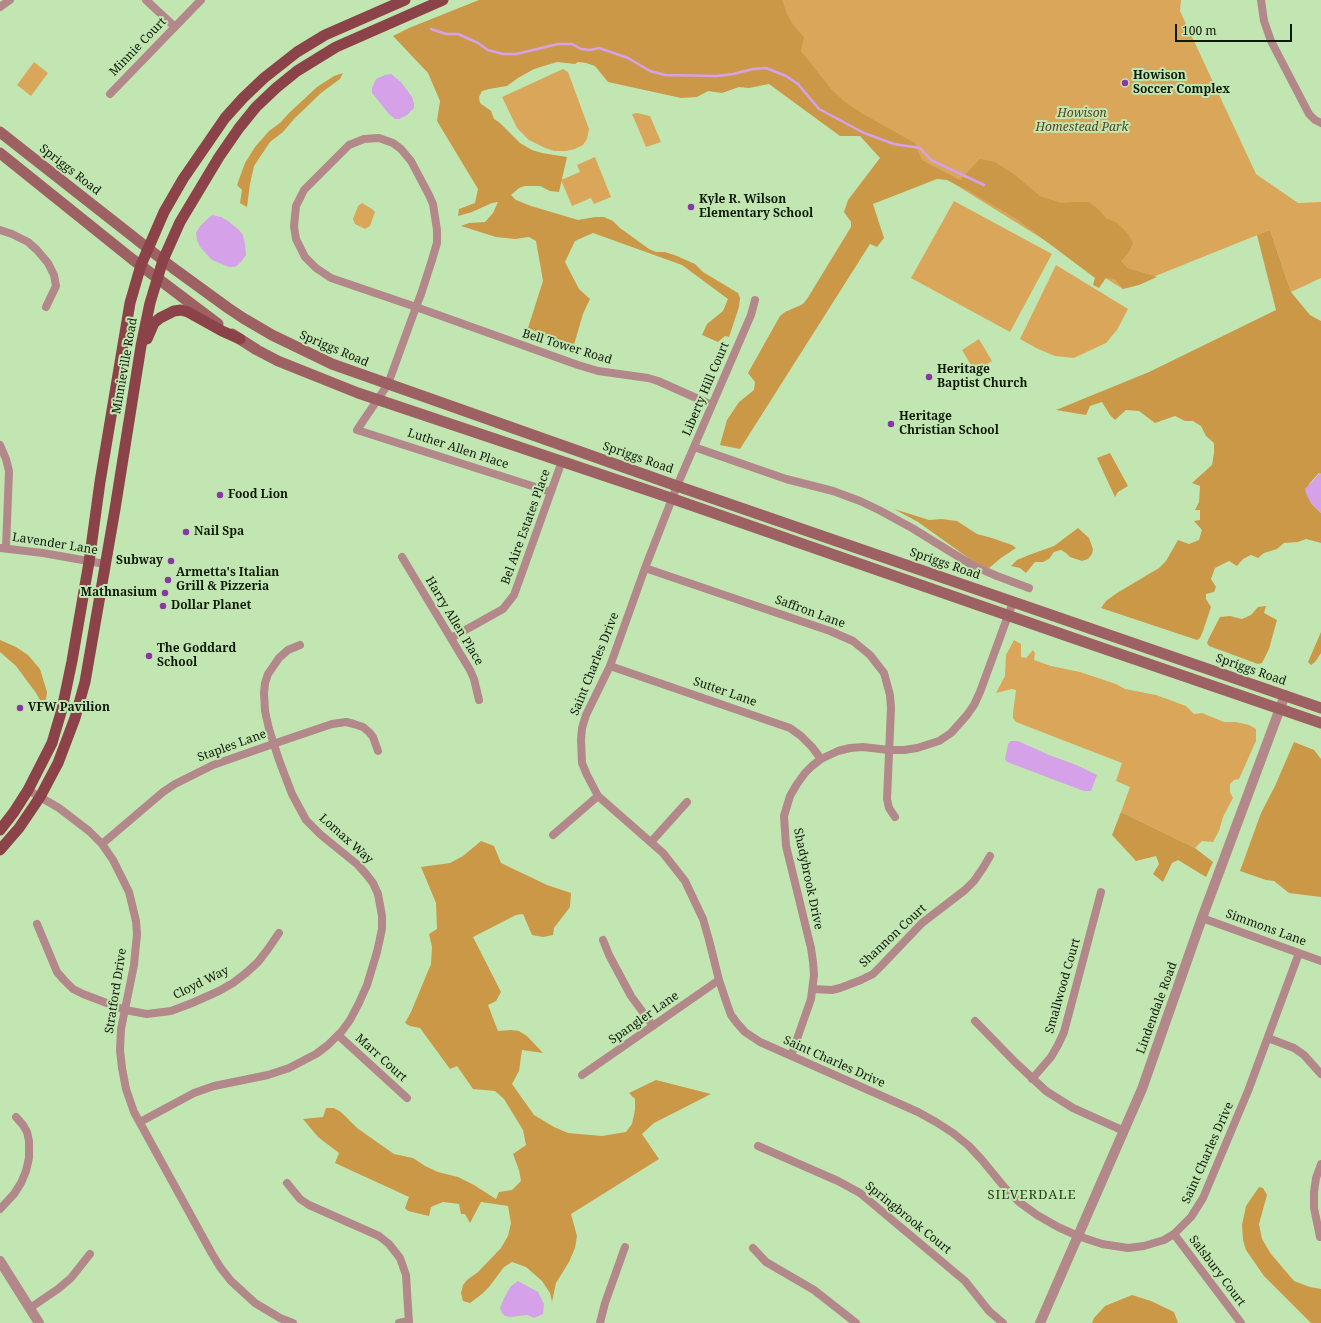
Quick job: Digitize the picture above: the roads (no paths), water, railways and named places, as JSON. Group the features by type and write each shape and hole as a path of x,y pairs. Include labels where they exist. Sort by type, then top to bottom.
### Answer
{"main road":[{"name":"Minnieville Road","path":"0,830 28,790 52,743 62,709 89,562 100,482 130,303 141,265 164,212 183,179 225,118 253,87 279,65 312,43 338,29 405,0"},
{"name":"Minnieville Road","path":"0,850 19,828 40,796 58,763 75,718 85,682 141,346 150,303 163,260 180,222 223,150 248,117 276,88 297,71 336,47 443,0"},
{"name":"Spriggs Road","path":"0,132 163,260 243,318 272,335 332,364 677,486 1321,708"},
{"path":"0,153 208,317 257,350 295,369 377,400 562,461 1321,723"},
{"path":"136,376 148,334 154,323 174,310 188,312 240,339"}],"street":[{"path":"0,7 10,0"},
{"path":"146,0 175,27"},
{"name":"Minnie Court","path":"110,94 201,0"},
{"path":"1261,0 1264,21 1271,41 1309,114 1321,123"},
{"name":"Bell Tower Road","path":"416,307 437,243 437,230 433,204 411,161 401,149 393,143 379,138 368,138 356,141 344,149 304,190 299,198 294,215 294,226 296,239 309,263 327,276 591,370 648,378 712,405"},
{"path":"0,230 28,242 48,263 54,275 56,286 46,307"},
{"name":"Liberty Hill Court","path":"677,486 750,315 754,300"},
{"path":"377,400 388,384 416,307"},
{"name":"Luther Allen Place","path":"377,400 357,430 551,492"},
{"path":"0,445 9,471 3,548"},
{"name":"Spriggs Road","path":"694,447 786,479 833,491 860,501 912,528 972,565 1029,588"},
{"name":"Bel Aire Estates Place","path":"451,638 503,609 514,595 562,461"},
{"name":"Saint Charles Drive","path":"677,486 645,568 610,666 586,715 582,728 582,763 598,796 652,842 675,866 685,881 703,919 719,980 731,1015 745,1032 760,1042 918,1112 936,1122 969,1146 1005,1188 1019,1202 1037,1215 1078,1236 1102,1244 1128,1248 1144,1246 1157,1243 1174,1234 1191,1217 1203,1198 1246,1097 1299,953"},
{"name":"Lavender Lane","path":"3,548 105,564"},
{"name":"Harry Allen Place","path":"402,557 474,679 479,700"},
{"name":"Saffron Lane","path":"645,568 830,631 853,641 862,647 878,664 888,683 891,708 887,799 889,808 895,817"},
{"name":"Shadybrook Drive","path":"791,1056 813,989 813,962 811,948 786,846 784,816 790,796 805,773 820,759 838,751 863,747 889,750 910,749 930,745 951,733 968,716 980,692 1013,602"},
{"name":"Lomax Way","path":"140,1122 194,1093 214,1086 268,1075 295,1065 316,1054 338,1035 350,1020 367,985 375,963 382,929 381,903 378,894 366,874 358,865 321,835 306,820 292,794 268,730 265,711 265,683 273,665 279,658 288,650 300,645"},
{"name":"Sutter Lane","path":"610,666 790,728 812,747 820,759"},
{"name":"Lindendale Road","path":"1040,1323 1146,1077 1202,918 1285,695"},
{"name":"Staples Lane","path":"102,844 163,792 175,784 213,765 332,724 346,722 363,727 373,737 378,751"},
{"name":"Stratford Drive","path":"28,790 40,796 73,819 89,831 102,844 113,860 129,892 136,921 137,934 134,965 121,1029 120,1050 122,1068 130,1101 140,1122 220,1267 231,1281 255,1303 280,1318 293,1323"},
{"path":"553,836 598,796"},
{"path":"652,842 687,802"},
{"name":"Shannon Court","path":"813,989 832,990 840,988 862,980 872,974 922,923 965,890 974,881 990,856"},
{"name":"Smallwood Court","path":"1032,1079 1051,1057 1064,1032 1101,892"},
{"name":"Simmons Lane","path":"1202,918 1321,961"},
{"name":"Cloyd Way","path":"36,924 53,965 64,980 74,989 125,1010 147,1014 165,1012 192,1003 219,991 258,962 279,933"},
{"path":"603,940 612,961 632,996 654,1026"},
{"name":"Spangler Lane","path":"582,1075 719,980"},
{"path":"975,1021 1032,1079 1046,1091 1073,1108 1124,1131"},
{"name":"Marr Court","path":"338,1035 407,1098"},
{"path":"1268,1038 1294,1048 1314,1064 1321,1074"},
{"path":"0,1209 6,1204 21,1183 29,1158 29,1141 27,1132 16,1117"},
{"name":"Springbrook Court","path":"758,1146 838,1181 860,1193 965,1281 989,1311 1004,1323"},
{"path":"1320,1237 1314,1208 1314,1197 1316,1178 1321,1164"},
{"path":"286,1183 309,1205 379,1236 389,1244 400,1258 406,1276 409,1322 399,1323"},
{"name":"Salsbury Court","path":"1174,1234 1241,1323"},
{"path":"600,1323 605,1302 626,1246"},
{"path":"753,1248 766,1262 814,1290 856,1323"},
{"path":"30,1308 58,1289 70,1278 90,1254"},
{"path":"0,1261 39,1323"}],"waterway":[{"path":"431,29 446,34 458,34 478,43 488,50 503,54 516,54 558,44 572,44 581,49 590,50 599,48 628,58 650,71 665,75 717,76 766,68 786,76 798,84 819,109 864,133 894,144 920,148 931,160 984,185"}],"place":[{"name":"Howison Soccer Complex","path":"1125,83"},
{"name":"Kyle R. Wilson Elementary School","path":"691,207"},
{"name":"Heritage Baptist Church","path":"929,377"},
{"name":"Heritage Christian School","path":"891,424"},
{"name":"Food Lion","path":"220,495"},
{"name":"Nail Spa","path":"186,532"},
{"name":"Subway","path":"171,561"},
{"name":"Armetta's Italian Grill & Pizzeria","path":"168,580"},
{"name":"Mathnasium","path":"165,593"},
{"name":"Dollar Planet","path":"163,606"},
{"name":"The Goddard School","path":"149,656"},
{"name":"VFW Pavilion","path":"20,708"}],"district":[{"name":"SILVERDALE","path":"1032,1195"}],"park label":[{"name":"Howison Homestead Park","path":"1082,121"}]}
